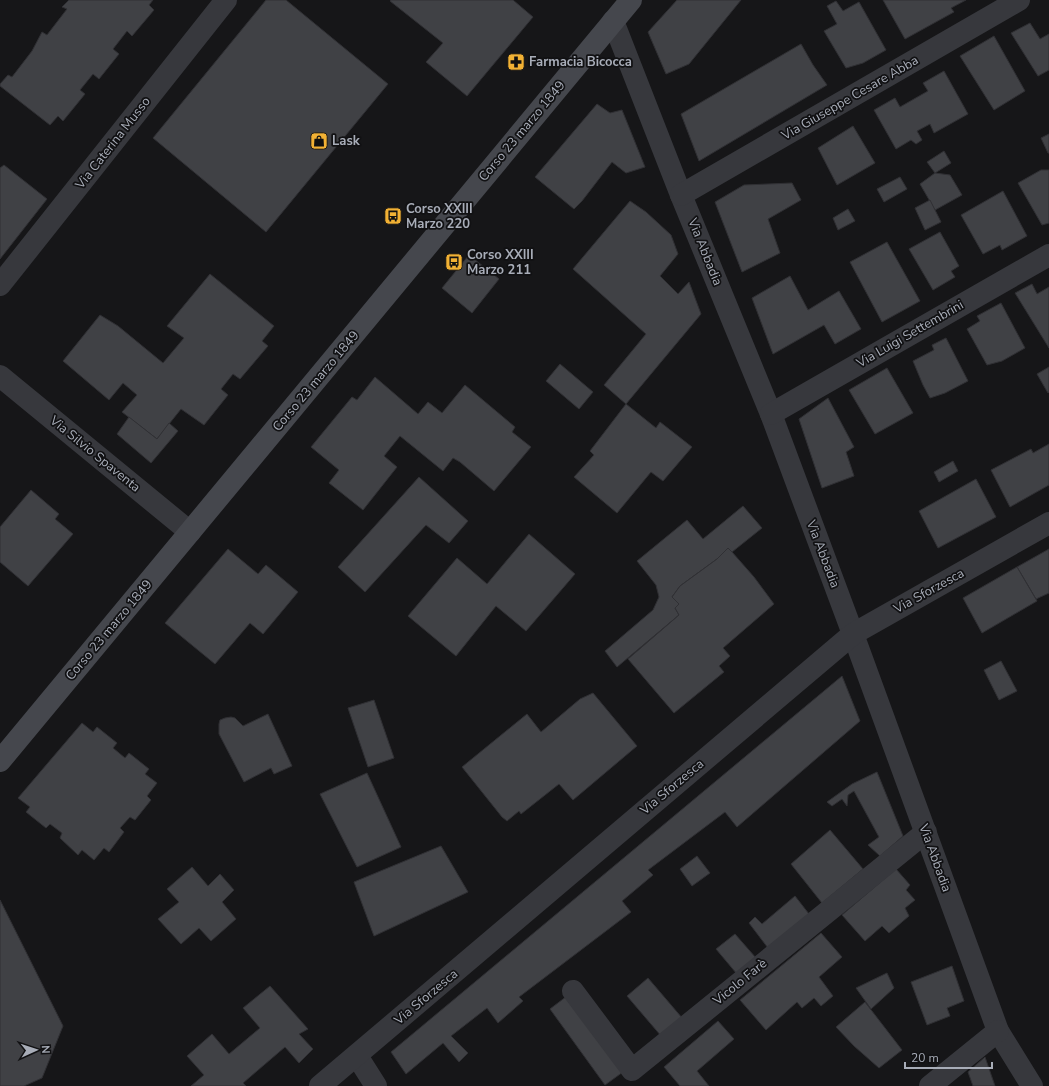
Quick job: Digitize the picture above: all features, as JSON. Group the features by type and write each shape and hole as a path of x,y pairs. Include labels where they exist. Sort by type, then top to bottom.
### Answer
{"main road":[{"name":"Corso 23 marzo 1849","path":"0,761 631,0"}],"street":[{"name":"Via Caterina Musso","path":"0,285 226,0"},
{"name":"Via Giuseppe Cesare Abba","path":"681,196 1018,0"},
{"name":"Via Abbadia","path":"613,21 681,196 771,414 998,1031 1032,1086"},
{"name":"Via Luigi Settembrini","path":"771,414 1049,255"},
{"name":"Via Silvio Spaventa","path":"0,376 190,532"},
{"name":"Via Sforzesca","path":"320,1086 853,634 1049,523"},
{"name":"Vicolo Farè","path":"573,990 632,1070 926,832"},
{"path":"930,1086 998,1031"},
{"path":"357,1056 376,1086"}],"building":[{"path":"69,0 153,0 149,5 154,10 132,36 127,31 113,49 119,54 99,79 93,74 80,90 85,94 63,121 58,116 50,125 0,86 0,84 8,75 12,77 32,51 42,32 47,35 67,9 62,7"},
{"path":"266,0 286,0 388,84 266,232 153,138"},
{"path":"513,0 533,17 467,96 426,62 443,43 390,1"},
{"path":"677,0 741,0 689,64 666,74 648,32"},
{"path":"883,0 966,0 951,8 954,12 905,39"},
{"path":"836,1 843,11 859,2 886,50 863,63 846,68 824,31 837,24 827,6"},
{"path":"1030,23 1040,39 1049,34 1049,70 1038,76 1011,33"},
{"path":"994,36 1025,91 994,110 960,56"},
{"path":"801,44 827,85 699,161 681,114"},
{"path":"944,71 968,114 934,133 930,124 917,131 922,140 916,144 911,140 896,149 874,110 895,98 900,107 928,91 923,83"},
{"path":"597,104 610,113 622,110 645,167 626,173 612,162 574,209 535,177"},
{"path":"853,126 875,163 837,185 818,148"},
{"path":"1049,134 1049,153 1048,153 1041,138"},
{"path":"944,151 951,163 935,173 927,162"},
{"path":"4,165 47,199 0,259 0,168"},
{"path":"1041,170 1049,170 1049,223 1042,225 1018,183"},
{"path":"935,173 950,175 962,195 935,210 920,184"},
{"path":"900,177 907,189 884,202 877,189"},
{"path":"792,183 801,200 768,219 780,253 742,272 715,202 744,185"},
{"path":"1003,191 1027,236 1002,250 1000,245 983,254 961,215"},
{"path":"930,200 941,222 925,230 915,208"},
{"path":"630,201 646,212 671,235 678,254 660,276 678,294 689,282 701,314 626,404 604,385 646,334 573,269"},
{"path":"848,209 855,221 838,230 833,218"},
{"path":"940,232 959,266 951,271 955,277 933,290 909,249"},
{"path":"887,242 920,301 882,322 850,262"},
{"path":"469,255 499,279 472,313 442,288"},
{"path":"210,274 274,326 262,341 268,346 240,379 233,374 221,389 228,395 204,425 181,409 157,439 122,412 137,395 123,383 109,400 63,361 100,315 118,326 163,363 184,338 167,326"},
{"path":"790,276 808,310 839,291 861,329 835,344 824,325 773,354 752,298"},
{"path":"1032,284 1037,294 1049,287 1049,348 1015,293"},
{"path":"1001,303 1025,348 1002,361 987,365 967,329 980,321 977,316"},
{"path":"946,338 968,381 945,393 930,398 913,361 934,350 932,345"},
{"path":"560,364 593,392 579,409 546,381"},
{"path":"1049,367 1049,392 1048,393 1037,374"},
{"path":"887,368 913,413 875,434 849,390"},
{"path":"375,377 418,414 428,402 442,413 465,385 515,427 512,432 531,447 494,491 460,462 453,458 443,471 400,436 384,456 397,467 363,510 329,483 339,470 311,447 352,397 357,400"},
{"path":"828,398 854,447 846,452 854,476 822,488 799,419"},
{"path":"626,404 656,428 660,422 692,447 663,481 651,472 617,513 574,477 594,455 590,451"},
{"path":"129,417 157,439 169,423 178,431 151,463 117,434"},
{"path":"1049,444 1049,485 1010,507 991,470 1031,449 1033,453"},
{"path":"953,461 958,471 939,482 934,472"},
{"path":"419,477 468,521 449,543 426,525 365,592 338,567"},
{"path":"976,479 996,517 938,548 919,511"},
{"path":"31,490 59,514 55,519 73,534 28,586 0,562 0,527"},
{"path":"743,506 762,528 732,552 728,548 717,559 680,586 672,597 679,604 675,608 679,615 617,667 605,651 653,610 659,597 656,585 637,561 687,520 703,539"},
{"path":"529,534 575,574 526,631 496,606 456,656 408,616 457,558 487,584"},
{"path":"728,548 754,577 774,604 723,648 730,656 719,666 724,672 674,713 628,659 679,615 675,608 679,604 672,597 680,586 717,559"},
{"path":"228,549 258,574 266,565 298,592 263,634 250,623 215,664 165,623"},
{"path":"1049,549 1049,593 1036,599 1017,567"},
{"path":"1017,567 1037,601 982,633 963,598"},
{"path":"1001,661 1017,691 999,700 984,670"},
{"path":"842,676 860,721 737,827 725,812 648,870 653,875 622,901 631,912 519,997 523,1001 498,1023 487,1008 451,1036 468,1053 459,1062 443,1043 406,1074 391,1052"},
{"path":"593,693 637,746 573,800 559,784 521,814 519,811 507,821 502,817 462,767 527,714 541,732 580,699"},
{"path":"374,700 394,758 368,767 348,708"},
{"path":"268,714 292,766 274,774 271,768 244,782 219,734 220,720 231,717 235,718 243,726"},
{"path":"82,723 93,732 97,727 117,743 113,748 125,758 129,753 149,769 145,774 157,783 147,796 151,800 135,820 130,817 120,828 124,832 109,852 104,848 94,860 82,850 78,855 60,838 62,833 50,824 46,828 26,812 30,807 18,798"},
{"path":"877,772 903,836 880,856 868,845 879,837 854,791 848,795 847,806 842,799 832,806 827,802 852,784"},
{"path":"367,773 401,847 357,867 320,794"},
{"path":"830,830 863,869 822,903 791,864"},
{"path":"441,846 468,892 374,936 354,882"},
{"path":"697,856 710,873 692,886 680,869"},
{"path":"192,867 208,886 220,874 234,890 222,902 236,919 211,941 199,928 181,944 158,919 179,902 167,889"},
{"path":"896,869 910,885 906,890 915,900 905,908 909,916 889,933 882,926 865,941 842,915"},
{"path":"795,896 809,914 768,948 749,923 755,917 762,924"},
{"path":"0,900 63,1026 42,1078 24,1086 0,1086"},
{"path":"821,933 842,957 819,977 833,996 821,1006 814,998 802,1008 797,1002 766,1030 740,1000"},
{"path":"735,934 756,958 737,974 716,949"},
{"path":"952,966 964,1001 947,1008 950,1016 927,1025 911,982"},
{"path":"887,973 894,988 871,1009 856,988"},
{"path":"648,978 683,1019 662,1037 627,996"},
{"path":"270,986 308,1029 299,1034 313,1049 299,1063 285,1047 243,1083 246,1086 191,1086 204,1075 187,1056 212,1034 229,1054 260,1028 243,1008"},
{"path":"571,993 627,1069 605,1085 550,1009"},
{"path":"865,1002 902,1050 879,1068 854,1046 836,1027"},
{"path":"718,1021 734,1039 697,1071 709,1086 680,1086 664,1067"},
{"path":"985,1057 995,1086 973,1086 968,1072"}],"place":[{"name":"Farmacia Bicocca","path":"516,62"},
{"name":"Lask","path":"319,141"},
{"name":"Corso XXIII Marzo 220","path":"393,216"},
{"name":"Corso XXIII Marzo 211","path":"454,262"}]}
